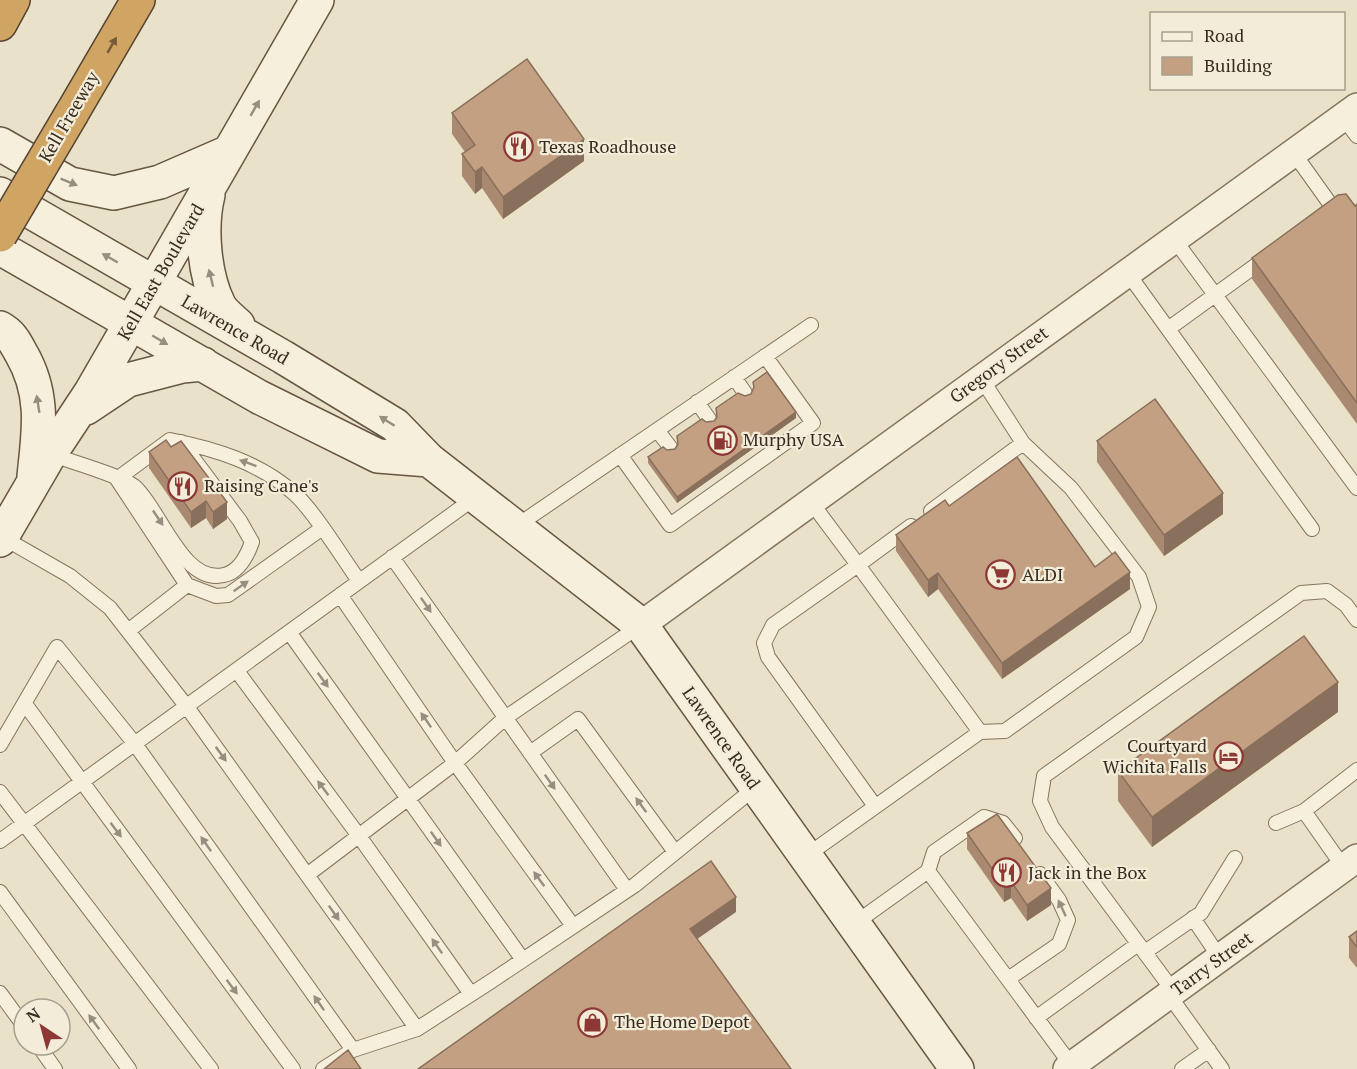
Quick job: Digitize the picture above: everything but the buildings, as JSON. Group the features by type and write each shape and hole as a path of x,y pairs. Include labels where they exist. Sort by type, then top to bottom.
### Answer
{"highway":[{"path":"0,24 13,0"},
{"name":"Kell Freeway","path":"0,235 138,0"}],"street":[{"name":"Kell East Boulevard","path":"1,539 50,454 77,414 317,0"},
{"name":"Gregory Street","path":"641,625 1293,152 1352,120"},
{"path":"0,144 70,184 114,193 160,182 229,152"},
{"path":"210,186 205,207 210,277 219,307 255,341"},
{"name":"Lawrence Road","path":"0,194 255,341 395,425 429,460 641,625 957,1069"},
{"path":"0,248 259,397 378,456 429,460"},
{"path":"0,328 10,334 32,372 40,412 33,483"},
{"path":"77,414 128,380 182,366 203,364"},
{"name":"Tarry Street","path":"1070,1067 1351,863"}],"lane":[{"path":"1293,152 1338,207 1315,222"},
{"path":"1173,239 1357,488"},
{"path":"1168,329 1279,249"},
{"path":"1127,272 1312,529"},
{"path":"514,527 811,325"},
{"path":"620,455 670,525 702,494 778,439 813,423 765,356"},
{"path":"734,377 745,393"},
{"path":"806,856 980,732 1005,731 1136,637 1149,608 1139,577 1133,568 1071,488 1023,443 981,378"},
{"path":"698,402 709,419"},
{"path":"657,430 670,447"},
{"path":"117,479 170,440 256,465 297,496 359,581"},
{"path":"50,454 134,486 181,553 199,572 212,578 228,574 246,558 252,542 182,442"},
{"path":"875,806 768,657 764,643 773,625 1023,443"},
{"path":"117,479 187,585 216,596 228,595 321,529"},
{"path":"0,841 476,496"},
{"path":"811,502 980,732"},
{"path":"1,539 70,576 110,608 187,707 417,1029"},
{"path":"393,557 627,890"},
{"path":"128,631 187,585"},
{"path":"1222,1069 1141,948 1052,827 1040,801 1044,776 1301,594 1327,591 1346,605 1357,620"},
{"path":"340,595 455,763 573,926"},
{"path":"308,875 455,763 505,718 641,625"},
{"path":"289,632 523,960"},
{"path":"0,745 57,647 135,744 353,1050"},
{"path":"237,671 359,836 471,994"},
{"path":"25,704 293,1069"},
{"path":"530,753 578,719 675,852"},
{"path":"1276,823 1304,811 1357,770"},
{"path":"323,1069 353,1050 417,1029 471,994 627,890 756,787"},
{"path":"0,792 211,1069"},
{"path":"1304,811 1351,863"},
{"path":"854,924 928,871 934,852 984,817 1004,823 1059,900 1068,920 1059,944 1008,979"},
{"path":"1036,1018 1141,948 1201,913 1235,858"},
{"path":"928,871 1070,1067"},
{"path":"0,892 129,1069"},
{"path":"1193,918 1220,958"},
{"path":"0,993 12,1010"},
{"path":"1182,1069 1209,1050"}],"place":[{"name":"Texas Roadhouse","path":"518,147"},
{"name":"Murphy USA","path":"722,440"},
{"name":"Raising Cane's","path":"183,486"},
{"name":"ALDI","path":"1001,575"},
{"name":"Courtyard Wichita Falls","path":"1228,756"},
{"name":"Jack in the Box","path":"1007,873"},
{"name":"The Home Depot","path":"593,1022"}]}
